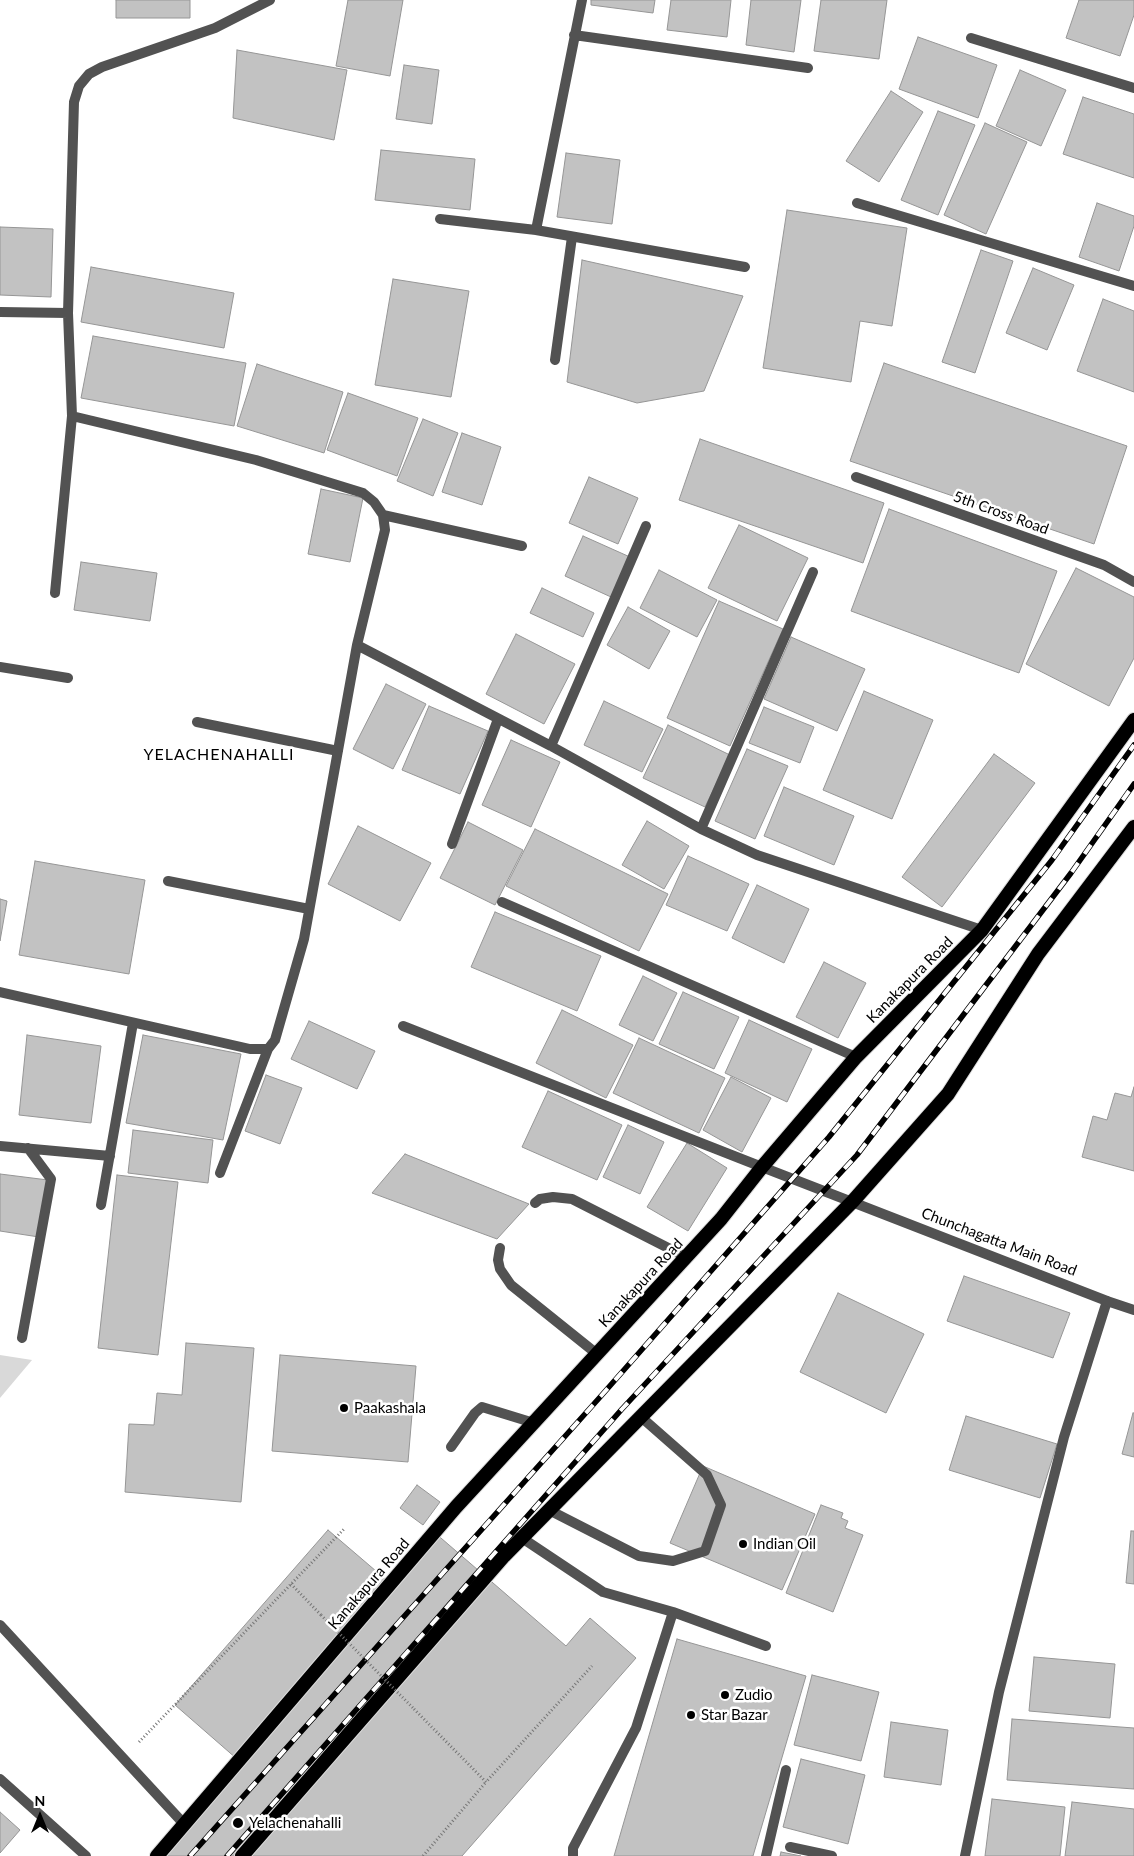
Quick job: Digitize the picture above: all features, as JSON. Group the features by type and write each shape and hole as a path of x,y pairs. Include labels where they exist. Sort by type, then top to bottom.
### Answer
{"highway":[{"name":"Kanakapura Road","path":"157,1856 456,1507 721,1219 762,1166 856,1057 982,930 1134,720"},
{"path":"242,1856 504,1556 853,1201 948,1094 1038,954 1134,827"}],"street":[{"path":"55,594 72,416 68,313 74,102 79,86 89,74 102,67 215,28 270,0"},
{"path":"536,230 582,0"},
{"path":"574,35 808,68"},
{"path":"971,38 1134,88"},
{"path":"857,203 1134,286"},
{"path":"440,219 536,230 744,267"},
{"path":"555,360 572,237"},
{"path":"0,312 68,313"},
{"path":"72,416 274,465 363,493 374,502 383,514 385,530 357,645 304,939 275,1040 268,1049 220,1173"},
{"name":"5th Cross Road","path":"856,477 1104,565 1134,582"},
{"path":"383,514 522,546"},
{"path":"551,746 646,526"},
{"path":"702,829 813,572"},
{"path":"357,645 551,746 702,829 757,855 982,930"},
{"path":"0,667 68,678"},
{"path":"452,844 498,718"},
{"path":"197,722 338,751"},
{"path":"168,881 309,909"},
{"path":"502,902 856,1057"},
{"path":"0,992 250,1049 268,1049"},
{"path":"101,1205 133,1023"},
{"name":"Chunchagatta Main Road","path":"403,1026 1134,1310"},
{"path":"0,1146 110,1156"},
{"path":"22,1338 52,1179 28,1148"},
{"path":"535,1203 540,1199 553,1197 572,1199 686,1257"},
{"path":"500,1248 498,1260 500,1269 511,1285 597,1354"},
{"path":"965,1856 999,1692 1064,1437 1107,1301"},
{"path":"451,1447 475,1413 482,1407 534,1423"},
{"path":"549,1510 639,1556 672,1561 705,1551 721,1504 708,1474 641,1417"},
{"path":"522,1538 603,1592 672,1612 766,1646"},
{"path":"573,1856 573,1848 636,1728 672,1612"},
{"path":"0,1625 184,1824"},
{"path":"766,1856 786,1770"},
{"path":"0,1779 86,1856"},
{"path":"790,1847 832,1856"}],"path":[{"path":"123,1759 345,1528"},
{"path":"291,1584 486,1782"},
{"path":"423,1856 486,1782 592,1666"}],"shaded area":[{"path":"0,1355 32,1360 0,1398"}],"building":[{"path":"116,0 190,0 190,18 116,18"},
{"path":"348,0 403,0 390,76 336,66"},
{"path":"591,0 655,0 653,13 591,5"},
{"path":"671,0 731,0 727,37 667,30"},
{"path":"751,0 801,0 794,52 746,45"},
{"path":"821,0 887,0 879,59 814,51"},
{"path":"1079,0 1134,0 1134,15 1120,56 1066,38"},
{"path":"918,37 997,65 978,118 899,89"},
{"path":"237,50 347,70 334,140 233,118"},
{"path":"404,65 439,70 432,124 396,119"},
{"path":"1020,70 1066,90 1041,146 996,126"},
{"path":"891,91 923,112 879,182 846,161"},
{"path":"1083,97 1134,114 1134,178 1063,154"},
{"path":"938,111 975,125 938,215 901,200"},
{"path":"985,123 1027,142 986,234 944,215"},
{"path":"381,150 475,159 470,210 375,200"},
{"path":"566,153 620,160 612,224 557,217"},
{"path":"1097,203 1134,216 1134,226 1119,271 1079,257"},
{"path":"787,210 907,228 892,326 860,321 851,382 763,368"},
{"path":"0,227 53,229 51,297 0,295"},
{"path":"981,250 1013,261 975,373 942,362"},
{"path":"582,260 743,296 704,391 637,403 567,382"},
{"path":"91,267 234,293 224,348 81,322"},
{"path":"1033,268 1074,285 1047,350 1006,333"},
{"path":"393,279 469,291 451,397 375,385"},
{"path":"1103,299 1134,311 1134,392 1077,371"},
{"path":"93,336 246,363 234,426 81,398"},
{"path":"884,363 1127,446 1094,544 850,461"},
{"path":"257,364 343,392 324,453 237,426"},
{"path":"348,393 418,418 397,476 327,450"},
{"path":"423,419 458,433 433,496 397,481"},
{"path":"462,433 501,447 482,505 442,492"},
{"path":"700,439 884,503 863,563 679,500"},
{"path":"589,477 638,498 618,544 569,523"},
{"path":"321,489 363,498 350,562 308,554"},
{"path":"889,509 1057,571 1019,673 851,611"},
{"path":"739,525 808,558 777,621 708,588"},
{"path":"583,536 630,557 611,597 565,576"},
{"path":"81,562 157,573 150,621 74,610"},
{"path":"1076,568 1134,597 1134,658 1109,706 1026,664"},
{"path":"659,570 717,600 697,637 640,608"},
{"path":"542,588 594,613 583,637 530,613"},
{"path":"719,601 783,629 730,746 667,718"},
{"path":"628,607 670,631 649,669 607,645"},
{"path":"516,634 575,664 544,724 486,694"},
{"path":"791,637 865,669 837,731 764,699"},
{"path":"386,684 426,704 393,769 353,749"},
{"path":"864,691 933,720 892,819 823,790"},
{"path":"604,701 663,729 642,772 584,745"},
{"path":"429,706 488,731 460,794 402,770"},
{"path":"764,707 814,727 800,763 749,743"},
{"path":"668,725 730,755 705,807 643,778"},
{"path":"511,740 560,762 531,827 482,805"},
{"path":"747,749 788,766 755,839 715,821"},
{"path":"994,754 1035,783 942,907 902,877"},
{"path":"784,787 854,816 834,865 764,836"},
{"path":"647,821 689,846 664,889 622,865"},
{"path":"468,822 523,850 495,905 440,878"},
{"path":"358,826 431,863 400,921 328,884"},
{"path":"535,829 668,894 639,951 506,886"},
{"path":"688,856 749,884 727,931 666,905"},
{"path":"35,861 145,880 129,974 19,955"},
{"path":"757,885 809,909 784,963 732,938"},
{"path":"0,899 7,901 0,941"},
{"path":"495,912 601,956 577,1011 471,967"},
{"path":"824,962 866,983 838,1038 796,1017"},
{"path":"643,976 677,993 653,1041 619,1025"},
{"path":"683,992 739,1017 714,1069 659,1044"},
{"path":"562,1010 633,1045 606,1098 536,1063"},
{"path":"749,1020 812,1049 787,1102 725,1073"},
{"path":"309,1021 375,1051 357,1089 291,1059"},
{"path":"27,1035 101,1046 91,1123 19,1115"},
{"path":"143,1035 241,1054 223,1140 126,1123"},
{"path":"639,1038 725,1078 699,1133 613,1093"},
{"path":"266,1075 302,1088 280,1144 245,1131"},
{"path":"731,1077 771,1098 742,1152 703,1130"},
{"path":"1134,1087 1134,1171 1082,1157 1093,1116 1107,1120 1115,1093 1131,1097"},
{"path":"548,1091 622,1125 597,1180 522,1147"},
{"path":"628,1125 664,1142 640,1194 603,1177"},
{"path":"133,1130 213,1140 208,1183 128,1173"},
{"path":"687,1143 727,1168 688,1231 647,1207"},
{"path":"405,1154 529,1204 497,1239 372,1193"},
{"path":"0,1174 48,1180 39,1237 0,1231"},
{"path":"117,1175 178,1182 158,1355 98,1348"},
{"path":"964,1276 1070,1313 1053,1358 947,1321"},
{"path":"838,1293 924,1334 886,1413 800,1372"},
{"path":"186,1343 254,1348 241,1502 125,1492 129,1424 154,1425 157,1393 182,1395"},
{"name":"Paakashala","path":"280,1355 416,1366 408,1462 272,1451"},
{"path":"1134,1413 1134,1457 1122,1454"},
{"path":"966,1416 1057,1444 1040,1498 949,1470"},
{"path":"703,1466 815,1514 782,1590 670,1543"},
{"path":"417,1485 440,1502 423,1525 400,1508"},
{"path":"821,1505 843,1513 841,1518 848,1521 845,1528 863,1535 833,1612 786,1593"},
{"path":"328,1530 390,1583 434,1532 566,1646 590,1618 636,1658 462,1856 152,1856 237,1759 175,1705"},
{"path":"1131,1531 1134,1531 1134,1584 1126,1583"},
{"path":"677,1639 806,1676 753,1856 614,1856"},
{"path":"1034,1657 1115,1664 1110,1718 1029,1711"},
{"path":"812,1675 879,1692 861,1761 794,1745"},
{"path":"1012,1719 1134,1728 1134,1789 1007,1780"},
{"path":"891,1722 948,1730 941,1785 884,1777"},
{"path":"801,1759 865,1775 848,1844 783,1827"},
{"path":"992,1799 1065,1807 1060,1856 985,1856"},
{"path":"1072,1802 1134,1809 1134,1856 1065,1856"},
{"path":"0,1812 20,1830 0,1853"},
{"path":"781,1852 801,1856 780,1856"}],"railway":[{"path":"190,1856 601,1396 829,1137 1052,860 1134,745"},
{"path":"227,1856 622,1409 857,1155 1071,873 1134,784"}],"place":[{"name":"Paakashala","path":"344,1408"},
{"name":"Indian Oil","path":"743,1544"},
{"name":"Zudio","path":"725,1695"},
{"name":"Star Bazar","path":"691,1715"},
{"name":"Yelachenahalli","path":"238,1823"}],"district":[{"name":"YELACHENAHALLI","path":"219,755"}]}
